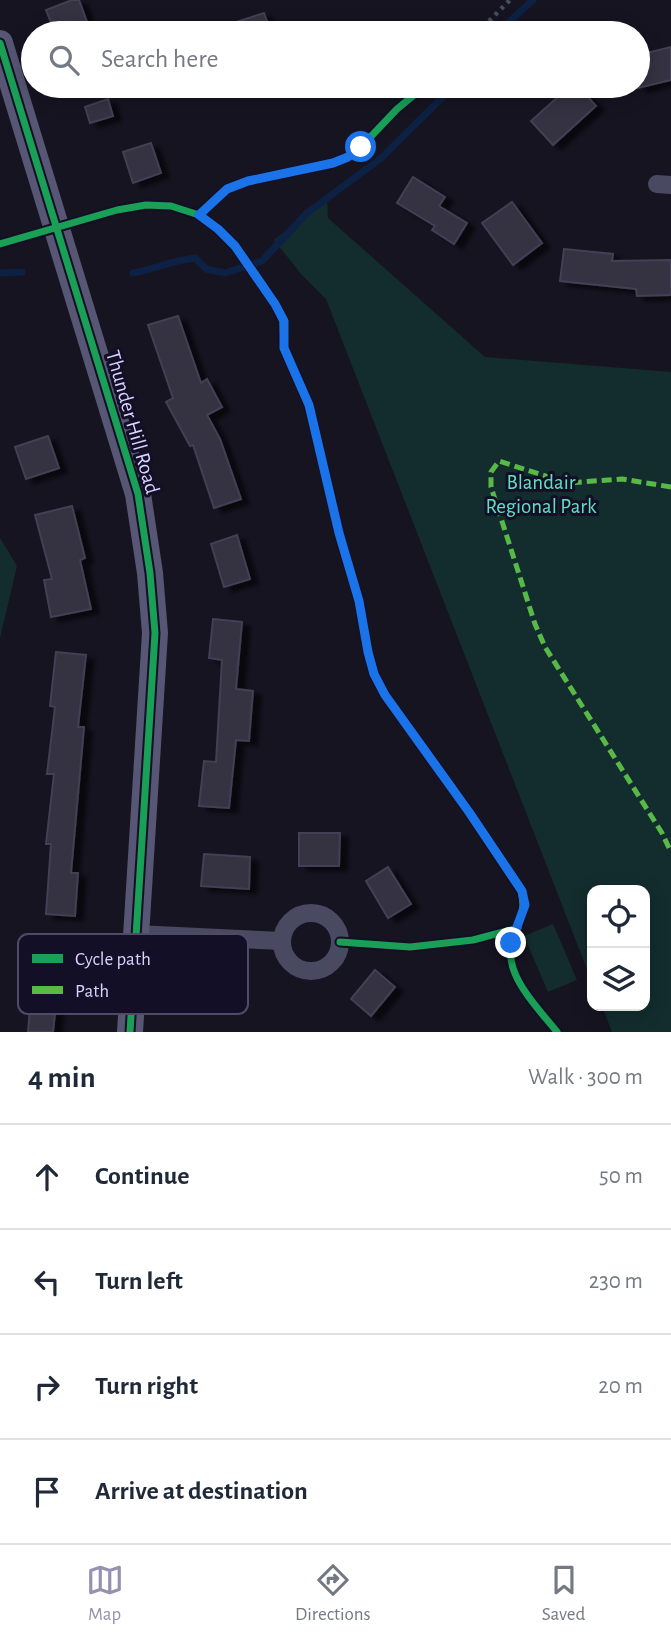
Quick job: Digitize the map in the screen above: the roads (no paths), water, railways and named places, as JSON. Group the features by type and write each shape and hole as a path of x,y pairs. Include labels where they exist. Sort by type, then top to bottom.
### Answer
{"street":[{"name":"Thunder Hill Road","path":"0,43 138,494 150,573 155,633 136,934"},
{"path":"248,939 282,941"},
{"name":"Thunder Hill Road","path":"130,1032 131,1014"}],"waterway":[{"path":"510,21 533,0"},
{"path":"133,273 195,258 206,269 225,273 262,261 307,213 380,159 442,98"},
{"path":"0,273 22,272"}],"park label":[{"name":"Blandair Regional Park","path":"541,494"}]}
